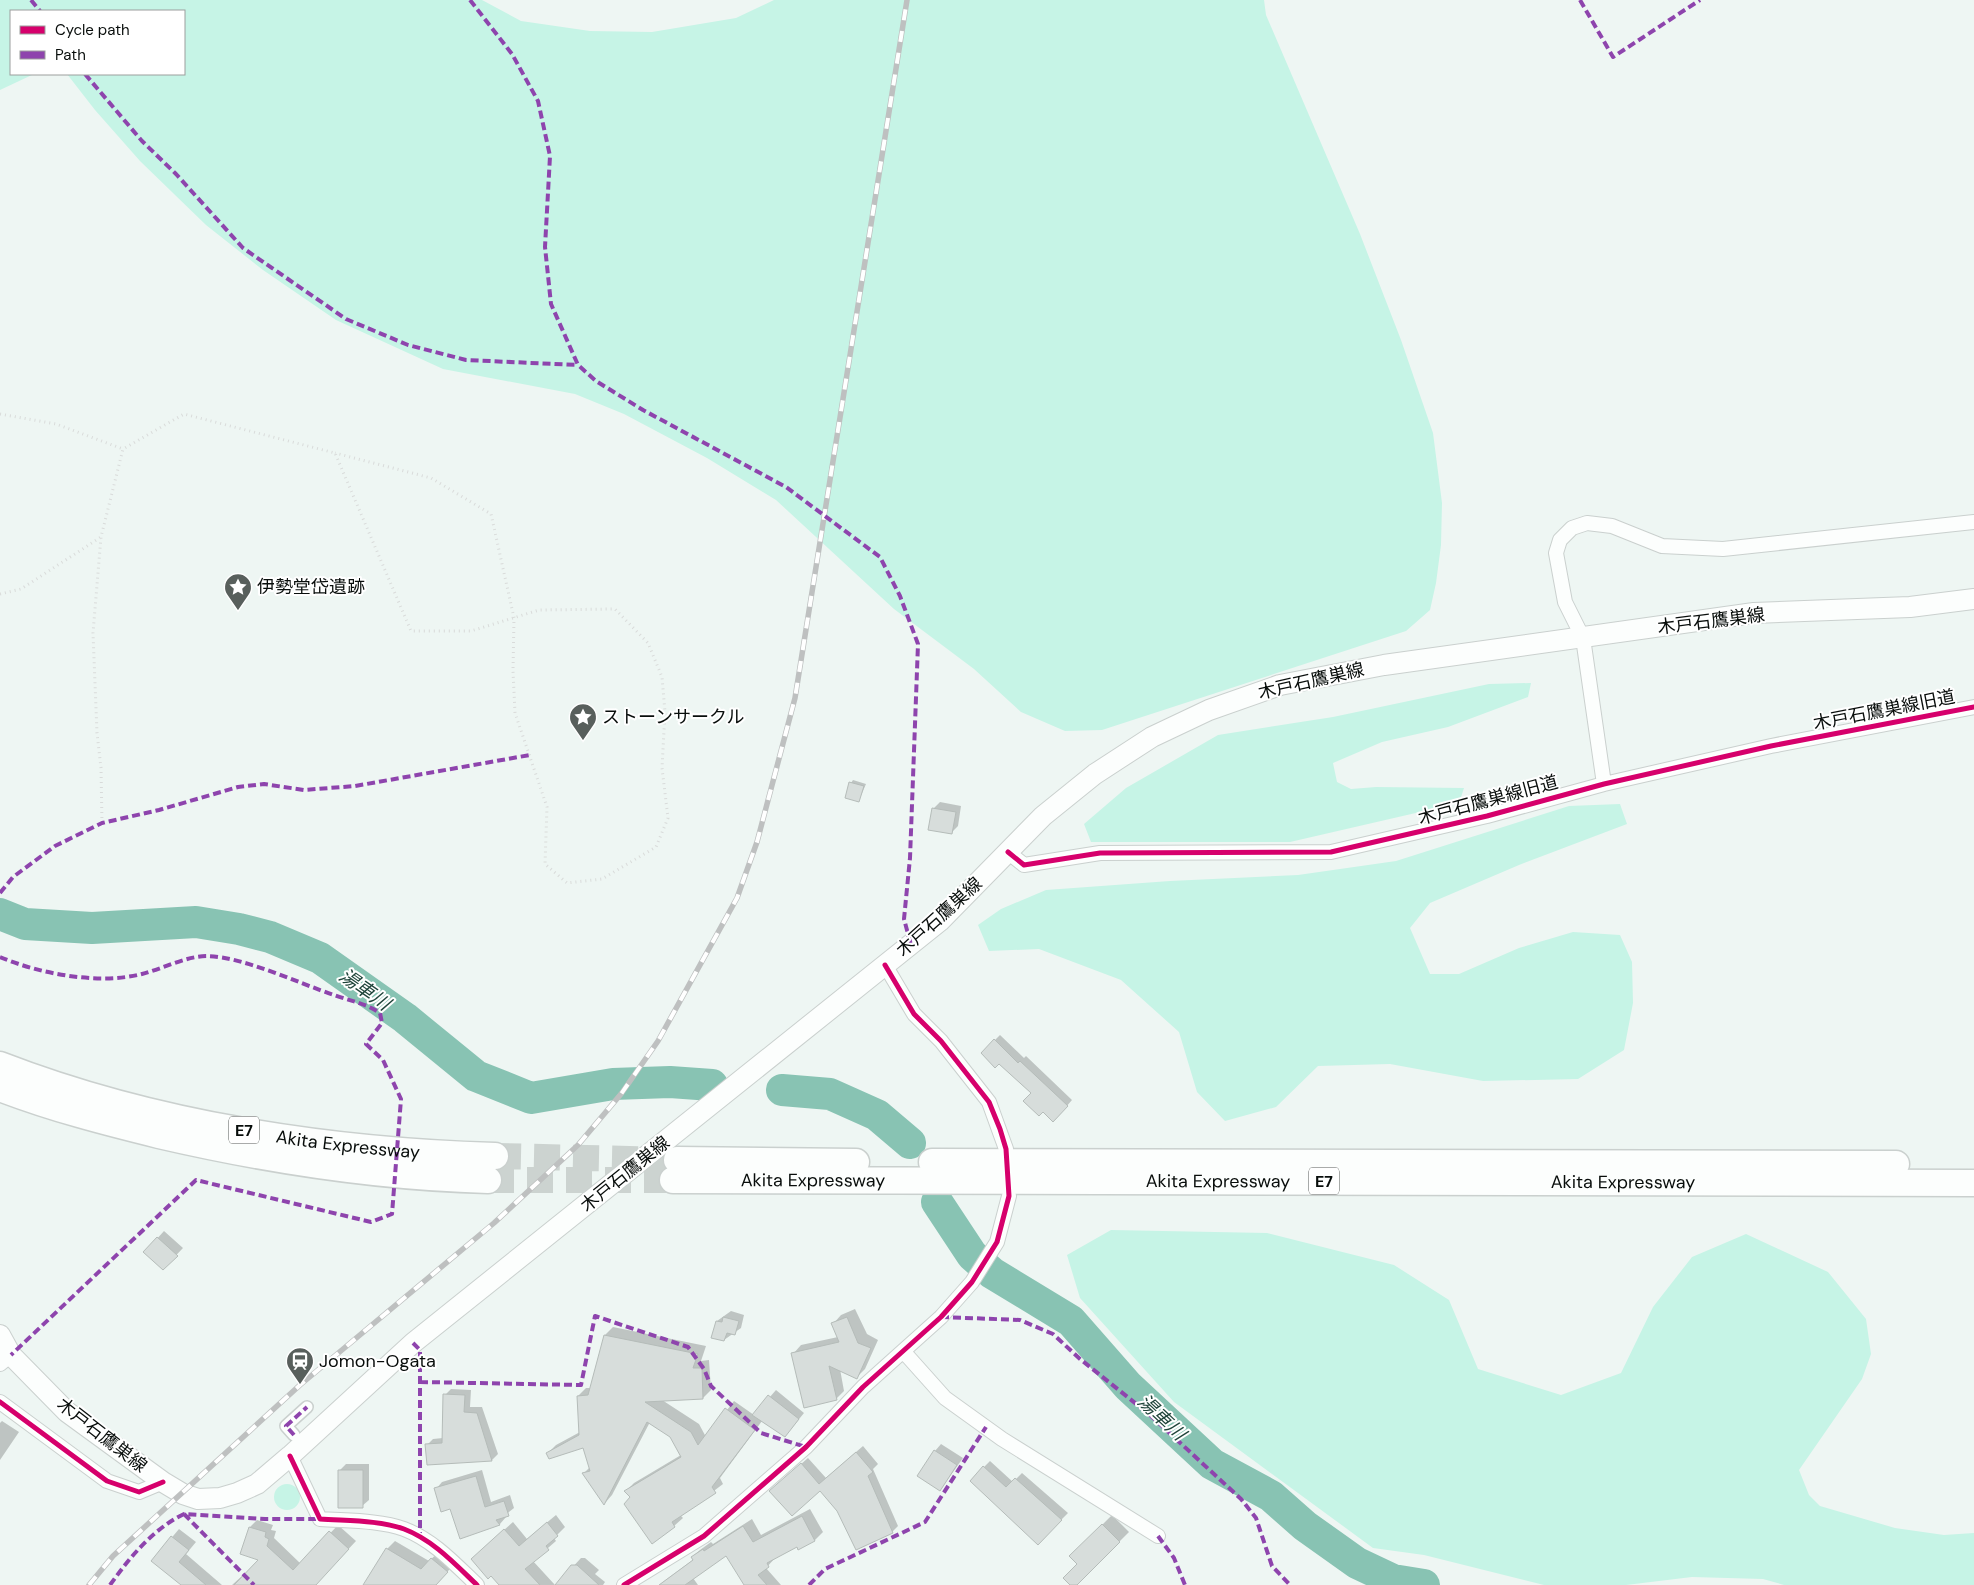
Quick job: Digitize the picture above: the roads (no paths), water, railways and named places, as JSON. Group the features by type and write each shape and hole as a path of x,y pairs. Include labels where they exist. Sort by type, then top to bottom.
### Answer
{"highway":[{"name":"Akita Expressway","path":"0,1065 131,1106 285,1138 388,1151 492,1168 355,1171 205,1146 93,1118 0,1088"},
{"name":"Akita Expressway","path":"1974,1165 881,1163 675,1170 1974,1183"}],"main road":[{"name":"木戸石鷹巣線","path":"0,1335 5,1359 67,1412 163,1482 183,1494 198,1499 220,1498 237,1494 257,1484 290,1456 413,1343 940,921 1043,816 1095,774 1152,737 1209,710 1280,685 1384,665 1754,614 1910,607 1974,599"}],"street":[{"path":"1604,784 1583,638 1565,602 1556,553 1560,540 1572,528 1587,523 1612,526 1662,546 1723,549 1974,522"},
{"name":"木戸石鷹巣線旧道","path":"1008,852 1024,865 1100,853 1331,852 1487,816 1604,784 1771,746 1974,707"},
{"path":"885,965 914,1014 941,1041 989,1102 1006,1149"},
{"path":"624,1585 704,1536 806,1447 863,1387 941,1317 972,1282 998,1242 1009,1196"},
{"path":"903,1351 945,1398 1002,1439 1158,1536"},
{"path":"0,1402 107,1481 139,1492 163,1482"},
{"path":"294,1435 286,1426 307,1407"},
{"path":"290,1456 320,1519 376,1524 404,1529 434,1545 477,1585"}],"waterway":[{"name":"湯車川","path":"0,914 25,924 92,928 196,922 239,929 270,937 320,958 405,1018 476,1076 531,1098 613,1084 670,1082 712,1085"},
{"name":"湯車川","path":"782,1090 830,1094 877,1115 910,1143"},
{"name":"湯車川","path":"937,1202 972,1255 992,1273 1071,1321 1128,1386 1212,1464 1271,1496 1305,1526 1357,1563 1393,1580 1424,1585"}],"tunnel":[{"path":"495,1156 677,1160"},
{"path":"488,1180 673,1180"}],"railway":[{"path":"89,1585 113,1556 300,1385 494,1223 578,1145 621,1094 658,1041 737,898 757,842 795,698 907,0"}],"place":[{"name":"伊勢堂岱遺跡","path":"238,611"},
{"name":"ストーンサークル","path":"583,741"},
{"name":"Jomon-Ogata","path":"300,1385"}]}
